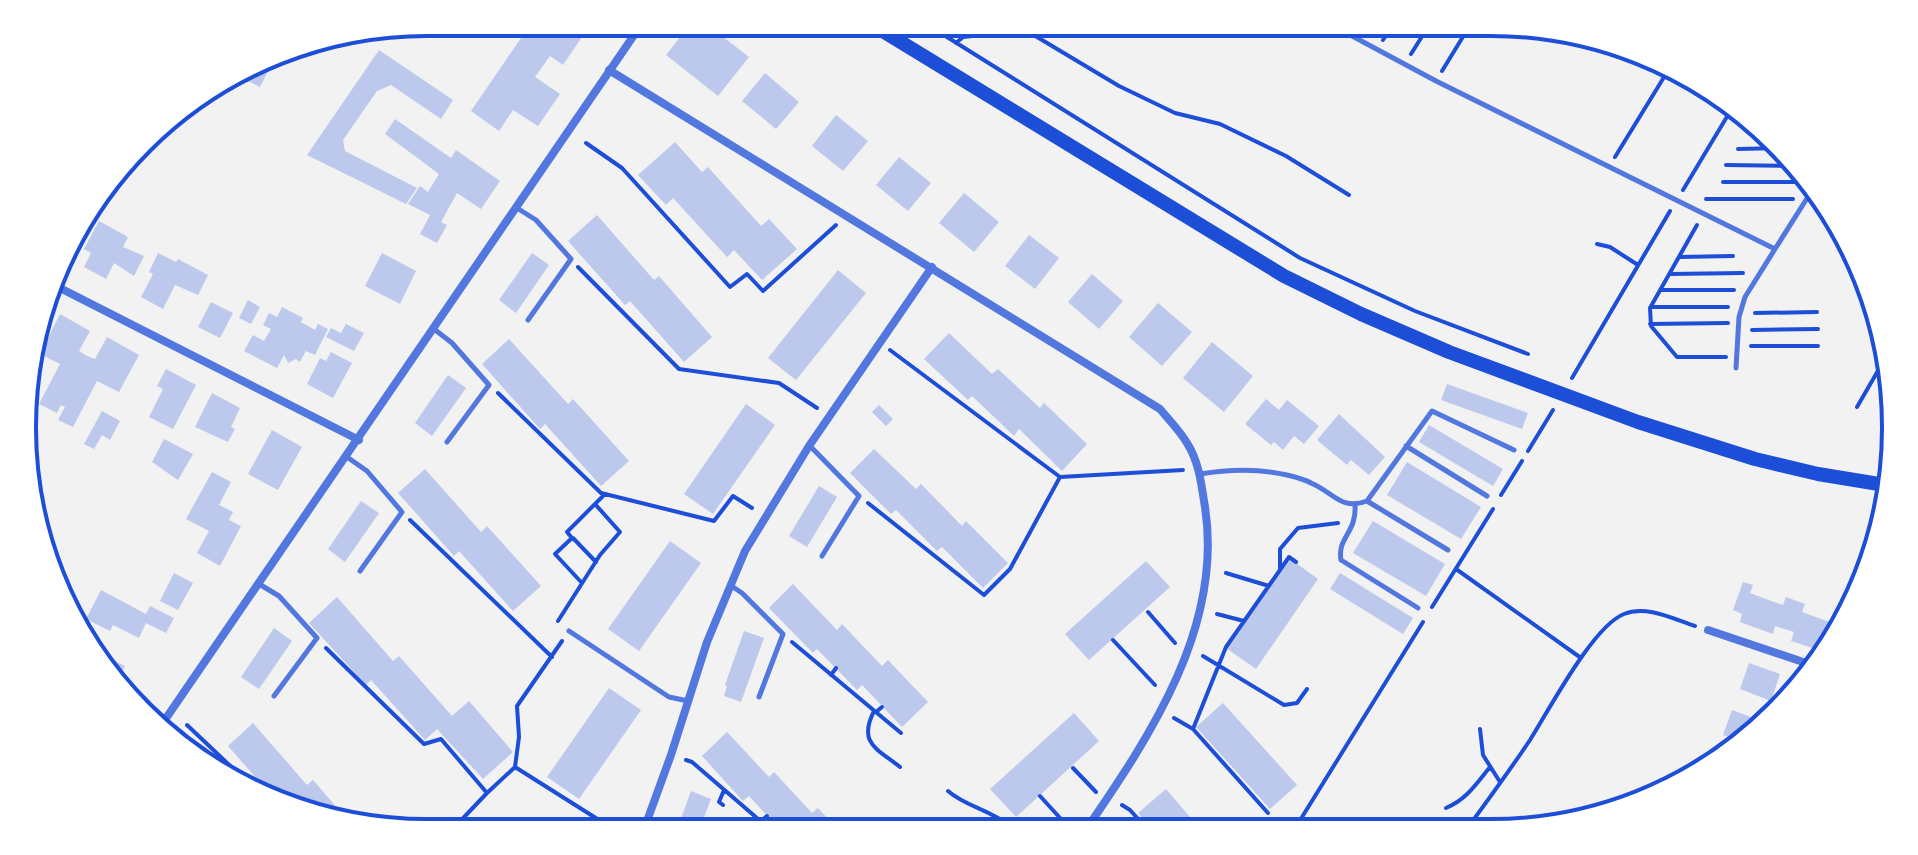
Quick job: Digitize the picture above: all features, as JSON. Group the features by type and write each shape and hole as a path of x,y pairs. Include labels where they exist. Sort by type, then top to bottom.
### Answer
{"main road":[{"path":"891,36 1284,276 1361,314 1449,352 1638,422 1755,459 1878,484"}],"street":[{"path":"166,719 633,36"},
{"path":"609,70 1160,409 1187,443 1200,474 1209,528 1208,582 1189,647 1147,737 1093,819"},
{"path":"647,819 707,642 729,585 764,517 932,267"},
{"path":"62,289 359,440"},
{"path":"1708,630 1803,663"}],"lane":[{"path":"1352,36 1436,81 1775,249"},
{"path":"1736,368 1741,310 1750,290 1807,199"},
{"path":"517,208 536,220 571,259 528,320"},
{"path":"434,329 452,343 489,385 447,442"},
{"path":"1200,474 1226,469 1254,469 1286,475 1311,482 1343,503 1355,505 1367,501 1432,411 1514,450"},
{"path":"809,446 859,496 822,556"},
{"path":"1406,446 1487,496"},
{"path":"347,457 367,471 402,512 360,571"},
{"path":"1367,501 1448,550"},
{"path":"1355,505 1356,521 1339,549 1341,560 1418,608"},
{"path":"259,584 279,596 317,638 274,696"},
{"path":"729,585 742,593 783,634 759,697"},
{"path":"569,631 669,697 688,701"}],"path":[{"path":"945,36 1300,258 1415,311 1528,354"},
{"path":"956,43 968,36"},
{"path":"1035,36 1119,86 1175,113 1220,124 1286,156 1349,195"},
{"path":"1378,50 1386,36"},
{"path":"1404,64 1422,36"},
{"path":"1436,81 1463,36"},
{"path":"1610,166 1665,76"},
{"path":"1572,378 1727,116"},
{"path":"586,143 622,168 730,287 747,274 763,291 836,224"},
{"path":"1738,149 1764,148"},
{"path":"1726,165 1782,166"},
{"path":"1723,182 1795,182"},
{"path":"1737,357 1677,357 1650,324 1651,307 1706,199 1807,199"},
{"path":"1597,244 1610,247 1638,265"},
{"path":"1679,257 1733,256"},
{"path":"571,259 679,369 779,383 817,408"},
{"path":"1670,274 1761,273"},
{"path":"1660,290 1750,290"},
{"path":"1651,307 1817,312"},
{"path":"1650,324 1818,329"},
{"path":"1737,347 1818,346"},
{"path":"889,349 1060,477 1184,470"},
{"path":"1857,407 1878,371"},
{"path":"941,388 948,381"},
{"path":"489,385 601,493 714,521 733,496 752,508"},
{"path":"988,423 994,417"},
{"path":"1036,459 1042,452"},
{"path":"859,496 984,595 1010,569 1060,477"},
{"path":"596,562 567,532 605,494"},
{"path":"462,819 515,767 519,737 517,706 569,631 557,622 596,562 620,532 595,504"},
{"path":"402,512 552,657"},
{"path":"1280,570 1280,549 1298,528 1356,521"},
{"path":"910,537 916,530"},
{"path":"572,538 555,554 582,583"},
{"path":"1193,729 1226,647 1289,557 1296,562"},
{"path":"956,573 962,567"},
{"path":"1456,569 1582,658"},
{"path":"1226,573 1269,586"},
{"path":"1474,819 1582,658 1614,618 1645,610 1708,630"},
{"path":"1148,612 1178,646"},
{"path":"1217,614 1244,621"},
{"path":"783,634 901,733"},
{"path":"317,638 424,744 441,739 487,793"},
{"path":"1113,640 1159,689"},
{"path":"1203,656 1284,705 1297,703 1307,689"},
{"path":"831,675 836,668"},
{"path":"882,707 875,712 866,729 868,738 900,767"},
{"path":"1174,718 1193,729 1268,813"},
{"path":"187,725 230,766"},
{"path":"1480,729 1483,755 1500,782"},
{"path":"685,759 759,819"},
{"path":"515,767 597,819"},
{"path":"1446,808 1470,793 1490,767"},
{"path":"1073,768 1096,793"},
{"path":"716,782 722,777"},
{"path":"723,805 719,802 724,790"},
{"path":"948,791 954,797 1001,819"},
{"path":"1040,796 1061,819"},
{"path":"1122,805 1138,819"},
{"path":"763,819 767,816"}],"building":[{"path":"522,36 583,36 563,65 550,56 535,77 560,94 538,126 513,110 499,131 471,111"},
{"path":"681,36 722,36 749,57 718,96 666,55"},
{"path":"379,50 453,100 441,119 391,85 377,91 343,140 345,151 417,188 406,204 307,155"},
{"path":"269,70 260,87 246,80"},
{"path":"765,73 799,102 776,129 742,101"},
{"path":"836,115 868,141 843,171 812,146"},
{"path":"395,119 451,158 456,150 500,181 481,209 457,193 441,222 447,225 437,243 420,234 430,215 408,204 420,186 428,192 439,174 385,134"},
{"path":"675,142 702,172 708,167 761,226 769,219 797,249 762,280 734,250 727,257 673,198 666,205 638,175"},
{"path":"899,157 931,183 908,211 876,185"},
{"path":"964,193 999,222 974,252 939,223"},
{"path":"597,215 654,280 659,276 712,337 684,362 630,301 625,305 568,241"},
{"path":"99,221 128,237 123,247 144,256 134,276 114,263 106,279 84,267 91,253 84,249"},
{"path":"1029,235 1059,258 1035,289 1005,266"},
{"path":"158,253 176,262 178,259 208,275 198,295 175,285 163,309 141,297 153,274 149,272"},
{"path":"382,253 416,271 400,304 365,286"},
{"path":"532,253 549,265 516,313 499,300"},
{"path":"838,270 866,293 796,380 768,358"},
{"path":"1092,274 1123,301 1099,329 1068,302"},
{"path":"248,300 260,307 251,324 239,318"},
{"path":"211,302 233,313 220,338 198,327"},
{"path":"1158,303 1192,332 1162,366 1129,337"},
{"path":"282,307 303,318 301,322 315,330 318,324 328,329 315,355 306,351 300,362 296,359 288,363 284,355 277,368 244,351 253,335 264,341 271,329 263,325 269,313 277,317"},
{"path":"60,314 90,331 79,351 87,356 95,359 107,337 139,355 119,392 97,381 73,427 58,420 65,407 61,405 57,413 39,404 60,364 43,356 46,343"},
{"path":"346,324 364,333 354,351 326,337 331,328 341,333"},
{"path":"949,333 992,374 998,369 1040,408 1044,403 1087,444 1062,471 1019,429 1014,436 972,396 968,400 924,359"},
{"path":"509,339 568,404 573,399 629,461 601,486 545,424 540,429 482,364"},
{"path":"1212,342 1253,376 1224,412 1183,378"},
{"path":"331,352 352,363 333,398 307,384 320,358 326,361"},
{"path":"166,369 196,385 173,429 149,417 163,389 157,386"},
{"path":"448,375 466,388 432,436 415,423"},
{"path":"1447,384 1528,413 1522,429 1441,400"},
{"path":"212,393 240,408 228,442 195,427"},
{"path":"1266,399 1279,410 1287,400 1319,426 1304,444 1294,436 1283,450 1274,442 1271,445 1245,424"},
{"path":"746,404 775,425 713,514 684,494"},
{"path":"879,405 893,419 886,426 872,412"},
{"path":"102,411 120,421 110,440 102,435 94,449 84,444"},
{"path":"1339,414 1385,457 1369,475 1351,460 1347,465 1317,440"},
{"path":"1429,425 1503,469 1493,486 1419,442"},
{"path":"272,430 302,447 278,490 248,474"},
{"path":"164,439 193,454 178,480 152,462"},
{"path":"874,449 916,489 921,484 962,526 966,521 1008,563 983,588 942,547 937,551 896,510 891,514 850,473"},
{"path":"1407,462 1481,507 1461,539 1387,495"},
{"path":"425,469 481,532 487,526 541,586 513,611 459,551 454,556 398,493"},
{"path":"212,472 231,482 219,505 233,512 229,520 241,526 220,566 197,553 209,531 186,519"},
{"path":"819,486 837,497 807,547 789,536"},
{"path":"361,501 379,513 345,562 328,549"},
{"path":"1373,521 1445,564 1426,596 1353,553"},
{"path":"670,541 701,563 639,651 608,629"},
{"path":"1289,558 1318,579 1256,669 1226,648"},
{"path":"1146,561 1170,587 1089,660 1065,634"},
{"path":"174,573 193,583 178,610 160,601"},
{"path":"1340,573 1413,618 1403,634 1330,589"},
{"path":"1743,582 1753,585 1750,593 1783,605 1786,597 1805,604 1802,612 1830,622 1814,648 1791,641 1794,632 1775,626 1773,634 1740,622 1742,614 1733,610"},
{"path":"793,584 837,630 842,624 882,666 888,660 928,702 902,727 862,685 857,690 817,649 813,653 769,608"},
{"path":"101,590 146,614 150,606 174,618 166,633 146,623 139,638 113,625 110,631 86,619"},
{"path":"337,597 393,661 399,656 452,716 469,701 513,752 483,779 437,729 425,740 371,680 366,685 309,623"},
{"path":"274,628 292,641 259,689 241,677"},
{"path":"744,631 764,638 741,702 724,696"},
{"path":"113,660 125,666 122,672"},
{"path":"1749,663 1780,674 1770,701 1740,689"},
{"path":"609,688 641,710 579,799 547,777"},
{"path":"1223,703 1297,785 1270,809 1196,727"},
{"path":"1732,710 1753,718 1730,738 1723,735"},
{"path":"1074,713 1099,741 1016,817 990,789"},
{"path":"253,723 307,785 313,780 337,808 259,781 228,746"},
{"path":"727,732 769,777 774,772 812,813 818,808 828,819 770,819 749,796 743,801 702,756"},
{"path":"1166,789 1192,819 1143,819 1138,813"},
{"path":"691,791 711,799 703,819 681,819"}]}
